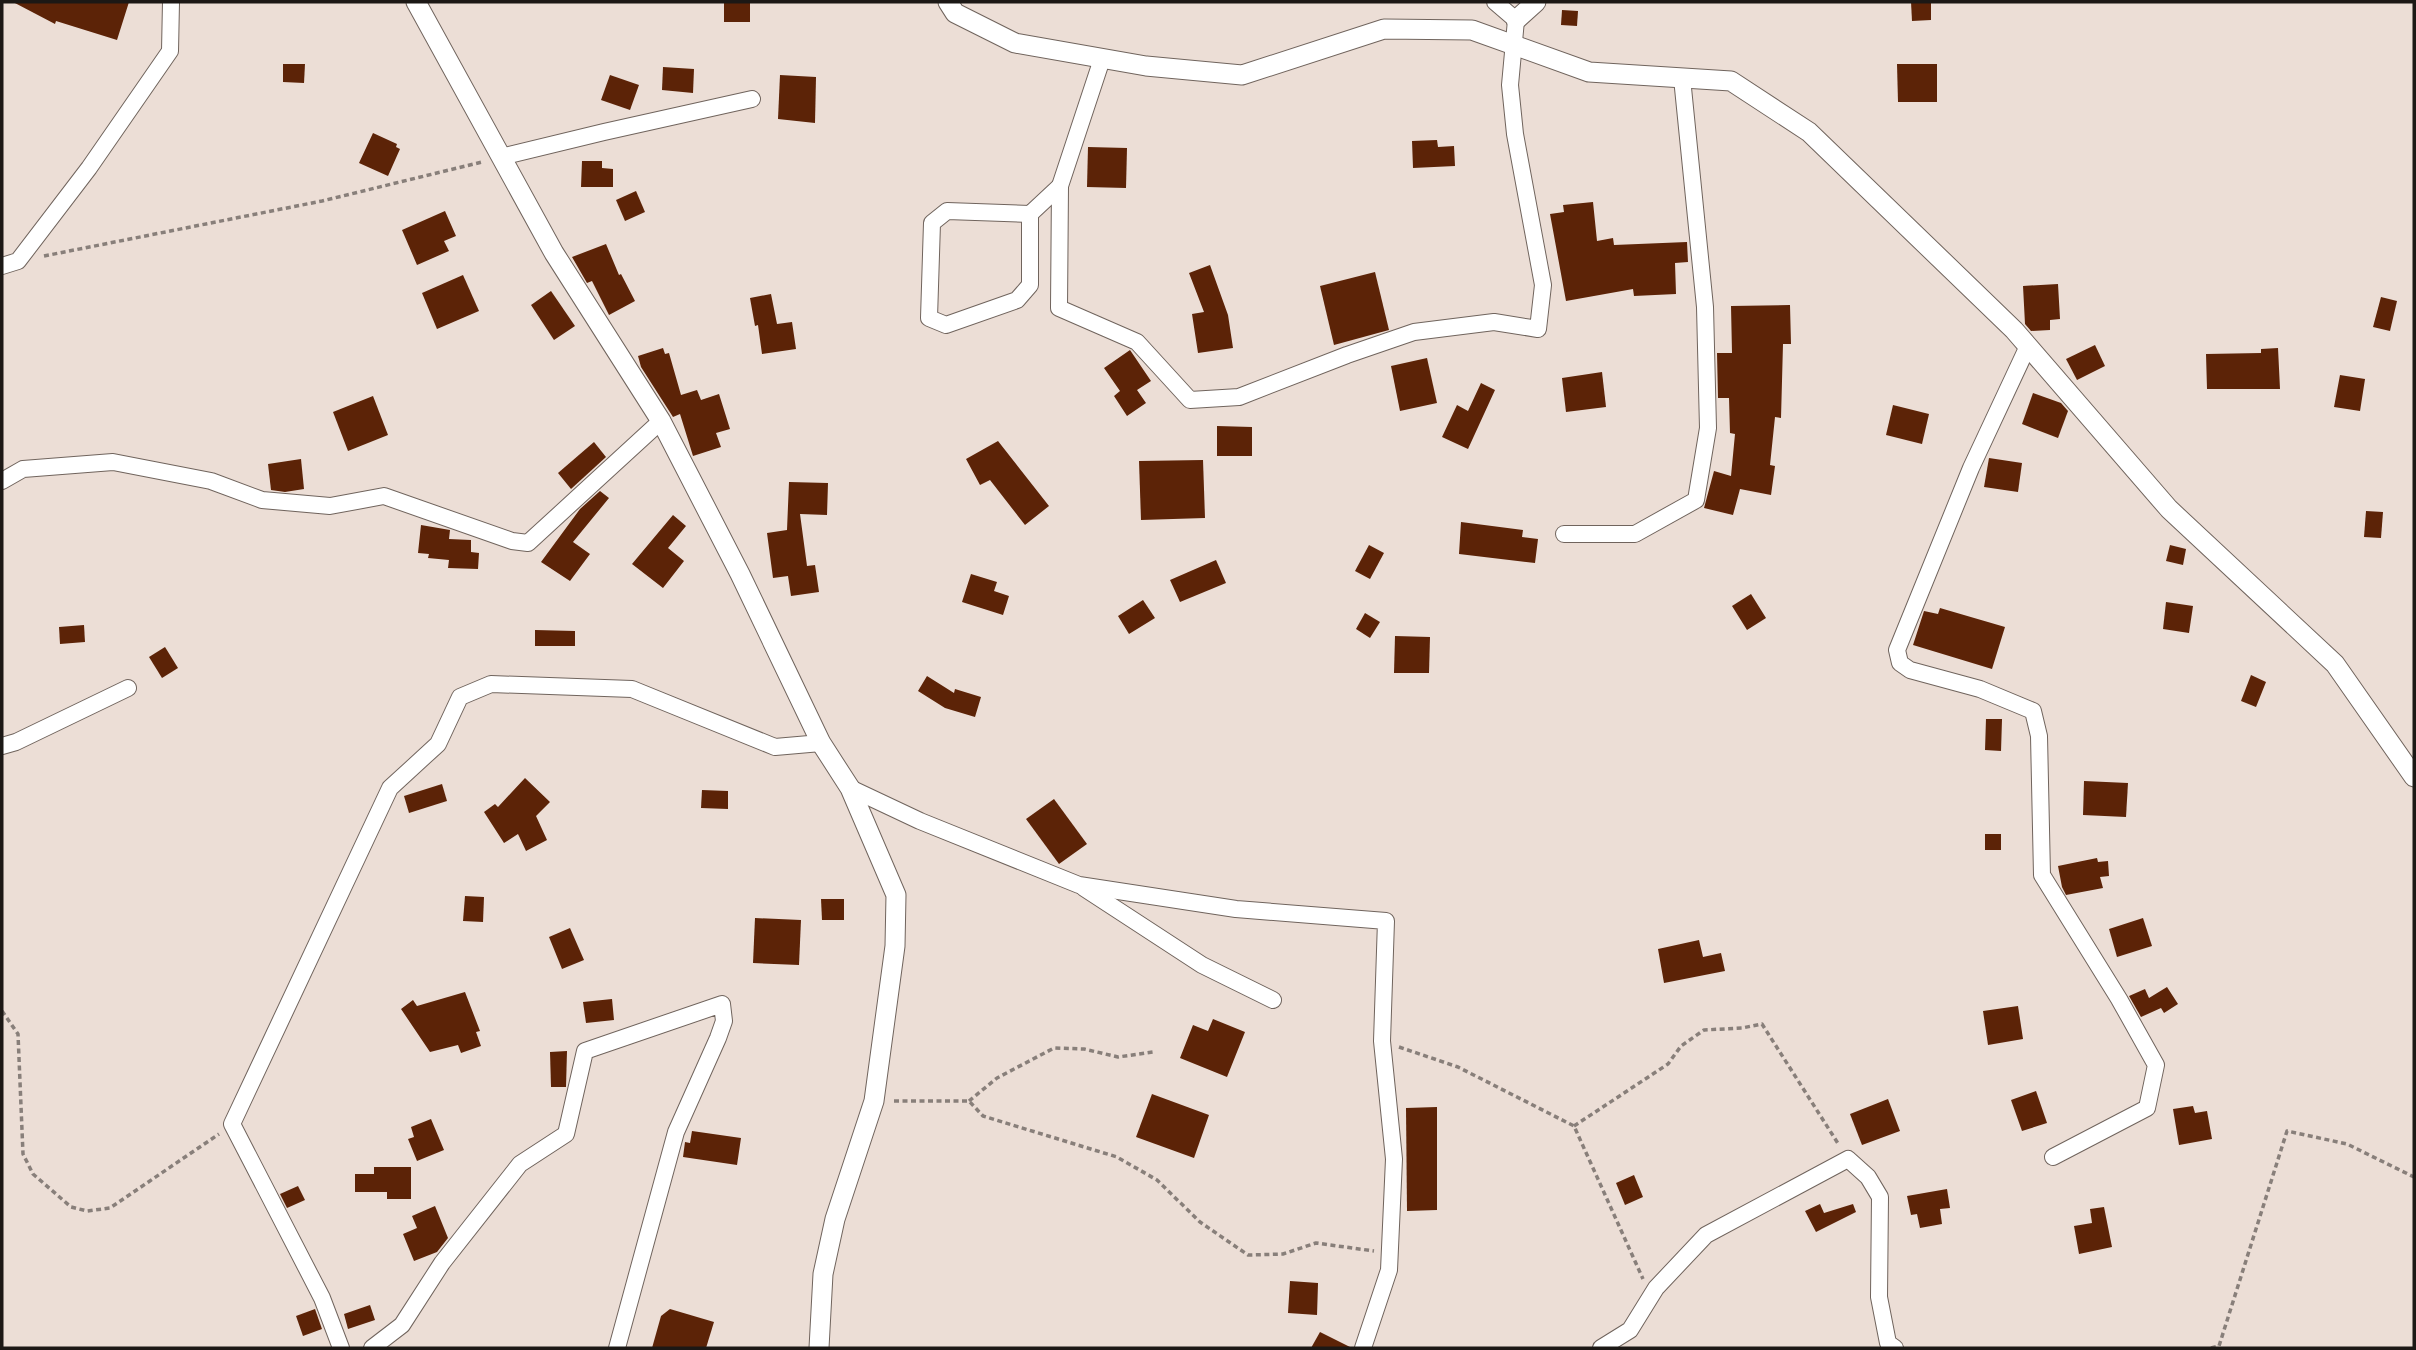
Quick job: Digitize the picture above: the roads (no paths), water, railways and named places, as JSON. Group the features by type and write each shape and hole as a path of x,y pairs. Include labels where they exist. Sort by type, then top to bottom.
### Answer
{"street":[{"path":"2,266 18,261 89,169 170,51 171,2"},
{"path":"416,2 554,253 661,421 740,574 821,743 850,788 896,895 895,946 874,1101 835,1219 823,1274 819,1348"},
{"path":"948,2 955,13 1015,43 1146,66 1242,75 1384,29 1472,30 1590,72 1731,81 1809,132 2028,346 2169,509 2335,664 2414,777"},
{"path":"1495,2 1516,20"},
{"path":"1102,59 1060,186 1059,308 1137,342 1190,400 1239,397 1414,332 1494,322 1538,329 1543,285 1515,134 1510,85 1516,20 1536,2"},
{"path":"1563,534 1635,534 1696,500 1708,428 1705,307 1682,78"},
{"path":"501,157 752,99"},
{"path":"1030,214 1030,285 1017,300 946,325 929,317 932,223 947,211 1030,214 1060,186"},
{"path":"2028,346 1971,468 1897,650 1900,663 1910,670 1980,689 2033,711 2039,736 2042,875 2119,999 2156,1065 2147,1108 2053,1157"},
{"path":"2,481 23,469 113,462 211,481 262,500 330,506 384,496 512,541 528,543 661,421"},
{"path":"341,1348 322,1298 232,1125 390,788 438,744 460,697 491,684 632,690 775,747 821,743"},
{"path":"2,746 16,742 128,688"},
{"path":"850,788 920,821 1079,885 1202,965 1273,1000"},
{"path":"1079,885 1236,909 1386,921 1382,1041 1394,1160 1389,1270 1363,1348"},
{"path":"372,1348 402,1325 442,1263 520,1164 566,1134 585,1051 722,1004 724,1021 676,1132 617,1348"},
{"path":"1601,1348 1630,1330 1651,1296 1706,1235 1848,1159 1868,1177 1881,1197 1879,1297 1888,1343 1895,1348"}]}
